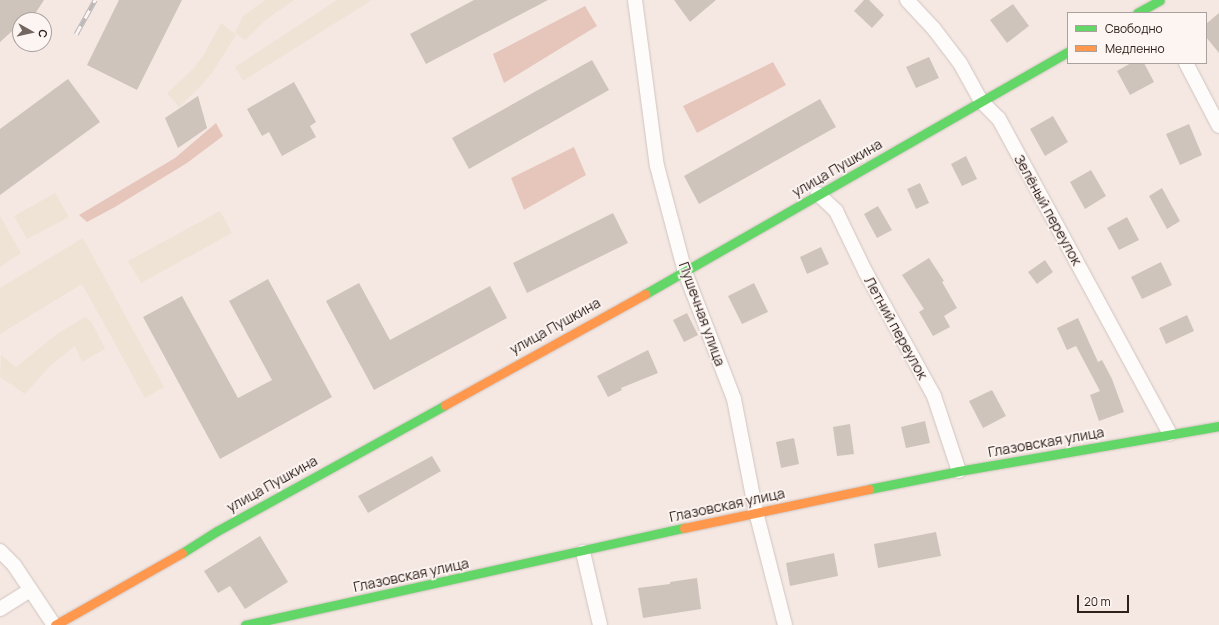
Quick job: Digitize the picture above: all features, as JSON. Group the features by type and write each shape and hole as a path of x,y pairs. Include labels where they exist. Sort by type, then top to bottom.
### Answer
{"street":[{"name":"Пушечная улица","path":"635,0 657,166 685,272 734,399 756,512 785,625"},
{"name":"Зелёный переулок","path":"907,0 934,29 960,63 981,102 999,119 1170,434"},
{"name":"улица Пушкина","path":"54,625 177,556 217,530 685,272 818,194 1067,53"},
{"path":"1187,64 1219,126"},
{"name":"Летний переулок","path":"818,194 836,211 865,271 934,396 959,471"},
{"name":"Глазовская улица","path":"244,625 583,552 756,512 959,471 1219,426"},
{"path":"0,551 14,566 54,625"},
{"path":"583,552 600,625"},
{"path":"0,609 30,590"}],"shaded area":[{"path":"265,0 294,0 267,19 245,40 235,33 243,16"},
{"path":"337,0 372,0 243,81 235,67"},
{"path":"585,6 597,26 504,83 493,54"},
{"path":"221,23 236,35 214,70 200,87 179,107 167,93 191,71 203,56"},
{"path":"773,62 786,85 697,133 683,106"},
{"path":"216,123 223,136 187,163 115,207 87,222 79,215 175,158"},
{"path":"574,147 586,175 524,210 511,178"},
{"path":"55,193 69,217 27,239 14,216"},
{"path":"220,211 232,233 141,283 128,261"},
{"path":"0,216 21,253 0,267"},
{"path":"83,238 164,387 145,398 82,284 0,334 0,288"},
{"path":"85,317 91,321 105,349 82,362 75,346 50,366 25,394 0,377 1,355 16,367 57,334"}],"building":[{"path":"0,0 44,0 36,12 12,12 12,31 0,42"},
{"path":"119,0 182,0 137,90 87,65"},
{"path":"474,0 548,0 426,64 410,34"},
{"path":"674,0 716,0 690,22"},
{"path":"864,0 869,0 884,15 872,28 854,11"},
{"path":"1013,4 1029,26 1007,43 990,20"},
{"path":"1219,13 1219,53 1207,38 1207,23"},
{"path":"929,57 939,78 916,88 906,67"},
{"path":"592,60 609,90 469,169 452,138"},
{"path":"1129,64 1145,64 1154,82 1130,95 1117,71"},
{"path":"68,79 100,122 0,195 0,129"},
{"path":"294,82 316,122 310,126 316,137 282,156 269,132 262,136 247,109"},
{"path":"198,96 207,128 178,148 165,118"},
{"path":"820,99 836,127 699,204 684,176"},
{"path":"1053,116 1068,142 1045,156 1030,129"},
{"path":"1189,124 1202,155 1180,165 1166,134"},
{"path":"966,156 977,179 962,186 951,164"},
{"path":"1091,170 1106,196 1085,209 1070,182"},
{"path":"920,183 929,203 916,209 907,189"},
{"path":"1162,188 1180,221 1167,229 1149,196"},
{"path":"878,206 892,230 877,238 864,214"},
{"path":"613,213 628,243 527,293 513,263"},
{"path":"1127,217 1139,240 1119,250 1107,228"},
{"path":"821,247 829,264 807,274 800,257"},
{"path":"929,258 944,281 942,282 957,308 944,316 950,327 933,336 919,312 924,309 902,275"},
{"path":"1045,260 1053,272 1037,284 1028,272"},
{"path":"1161,262 1172,285 1142,299 1131,277"},
{"path":"268,279 332,397 220,459 143,317 182,296 238,398 272,380 229,301"},
{"path":"359,283 390,340 490,286 507,318 374,390 326,301"},
{"path":"754,283 768,312 742,324 728,296"},
{"path":"687,313 698,335 684,342 673,320"},
{"path":"1187,315 1194,331 1166,344 1159,328"},
{"path":"1078,318 1098,362 1102,360 1112,379 1124,412 1099,421 1090,395 1100,391 1076,346 1067,350 1057,328"},
{"path":"648,350 658,373 621,388 622,390 608,397 597,376"},
{"path":"992,390 1006,416 983,428 969,401"},
{"path":"925,421 930,443 906,448 901,427"},
{"path":"850,424 854,454 837,456 833,427"},
{"path":"794,438 799,464 781,468 776,442"},
{"path":"432,456 441,471 368,513 358,496"},
{"path":"936,532 941,556 878,568 874,544"},
{"path":"260,536 288,582 245,609 230,586 218,593 204,571"},
{"path":"834,553 838,576 790,586 786,563"},
{"path":"697,578 701,609 643,618 638,588 670,584 670,582"}],"railway":[{"path":"76,34 95,0"}],"traffic: fast":[{"path":"1139,12 1160,0"},
{"path":"645,294 1067,53"},
{"path":"182,553 217,531 445,405"},
{"path":"869,489 959,471 1219,426"},
{"path":"245,625 684,528"}],"traffic: slow":[{"path":"445,405 645,294"},
{"path":"684,528 869,489"},
{"path":"55,625 182,553"}]}
